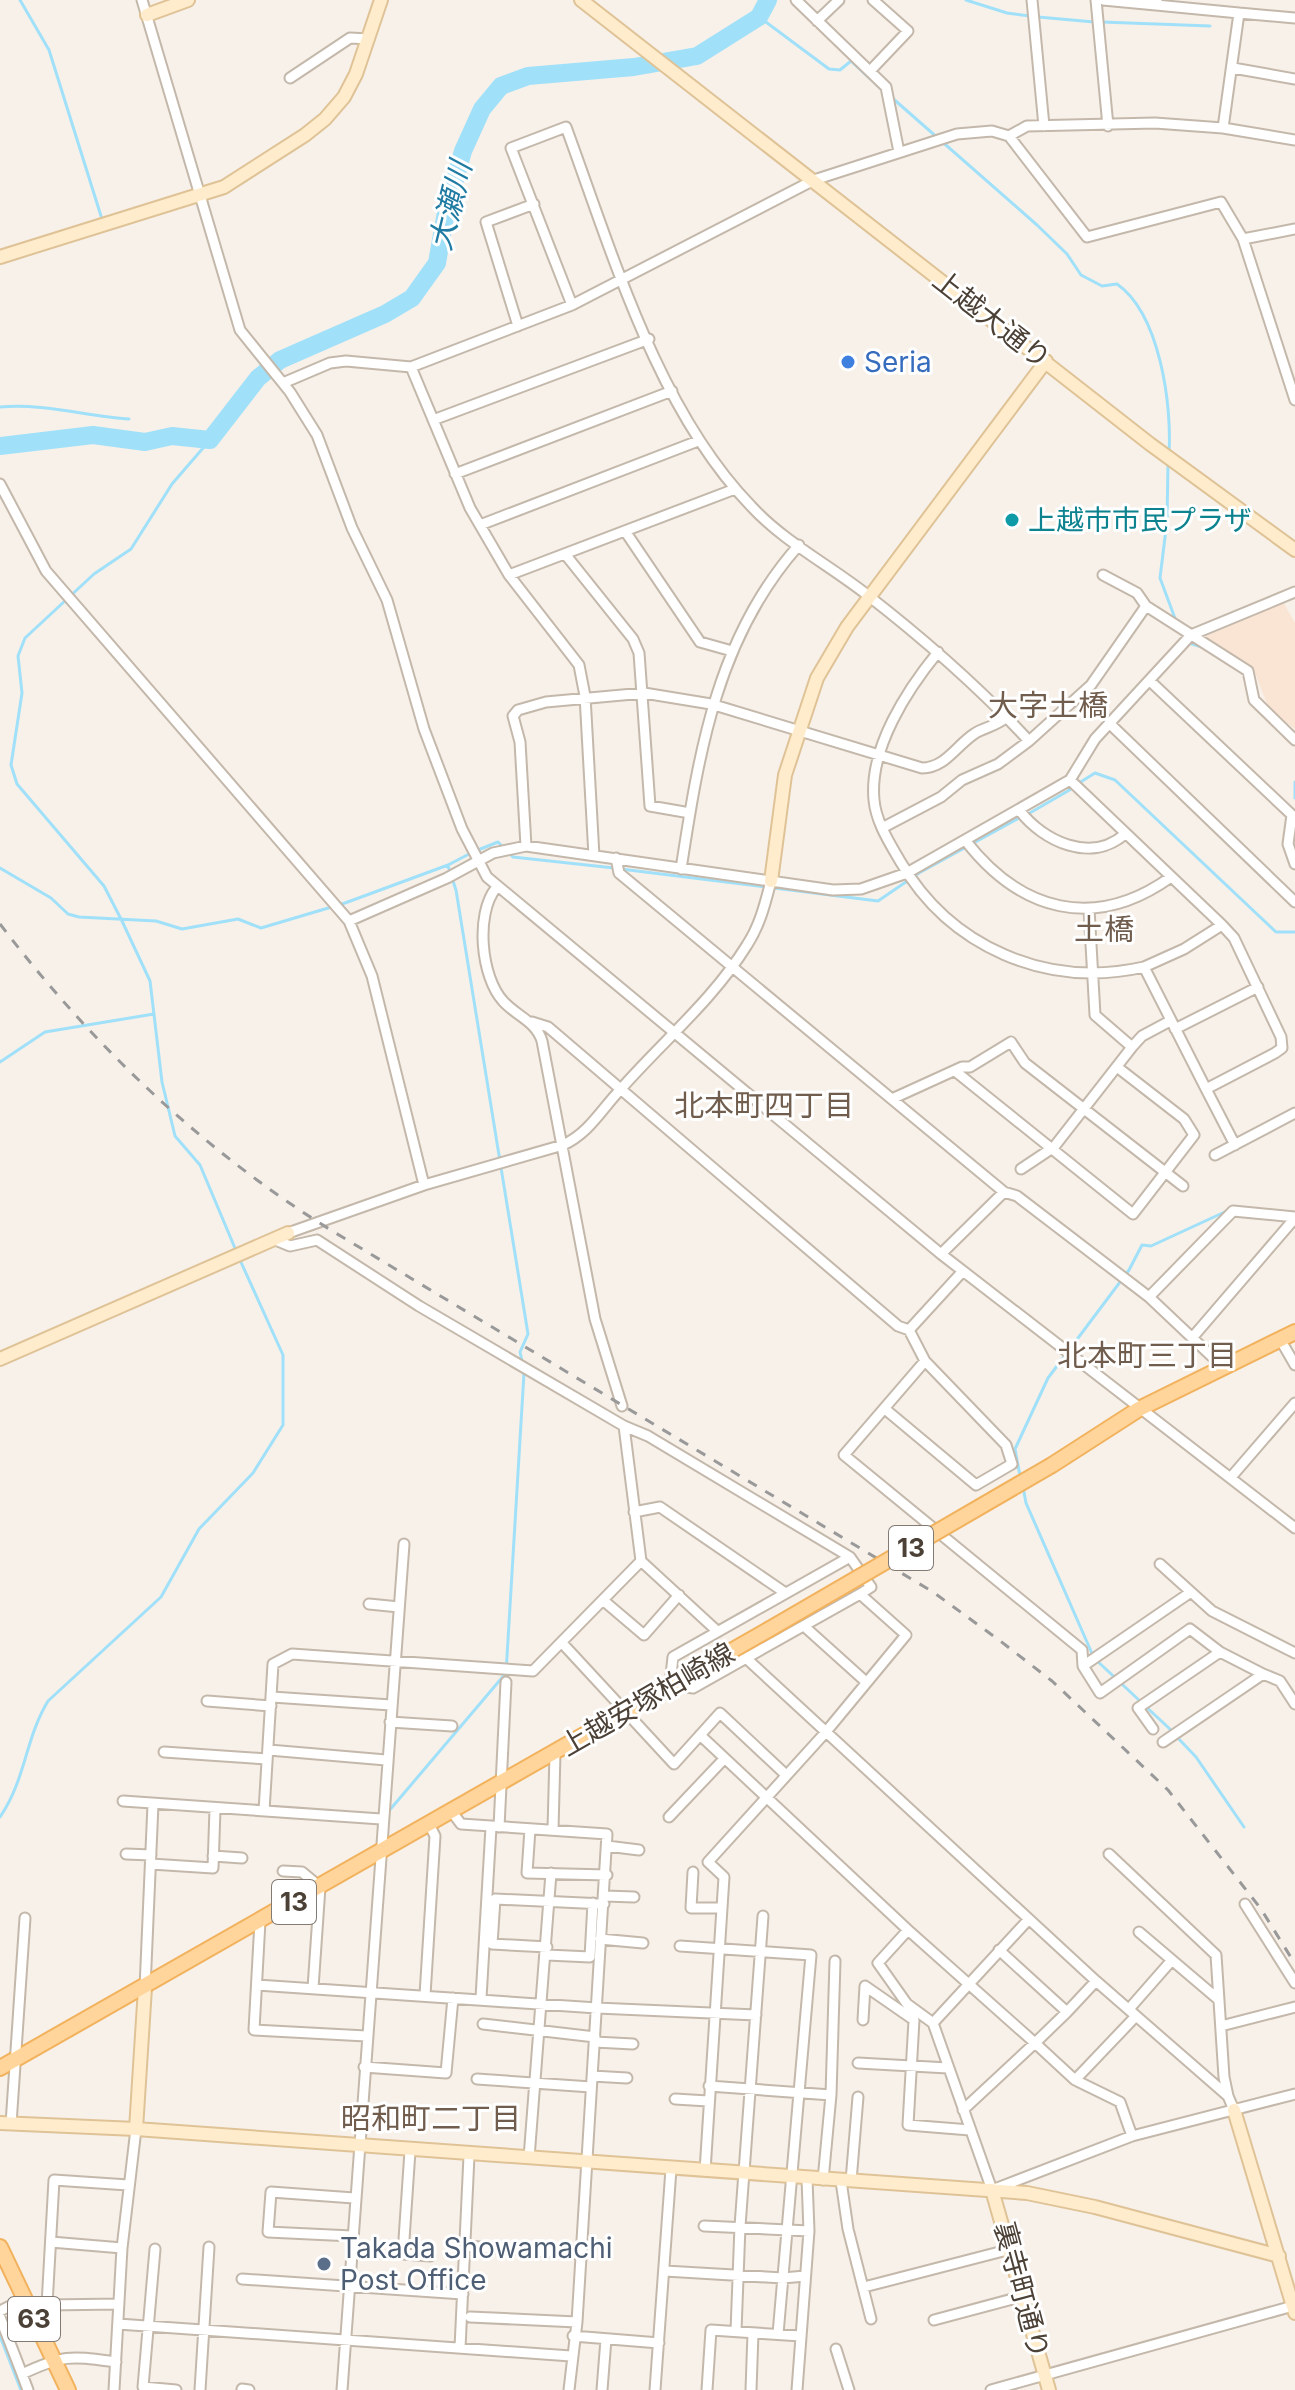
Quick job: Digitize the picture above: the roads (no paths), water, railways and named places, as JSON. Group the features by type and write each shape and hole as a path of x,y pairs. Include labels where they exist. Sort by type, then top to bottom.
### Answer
{"main road":[{"name":"上越安塚柏崎線","path":"7,2065 768,1630 1052,1465 1139,1409 1295,1332"},
{"name":"63","path":"0,2247 68,2390"}],"street":[{"path":"142,0 240,330 280,380 317,435 352,528 387,600 424,729 477,860 496,888 941,1254 1139,1409 1232,1476 1295,1528"},
{"path":"147,15 188,0"},
{"path":"0,257 199,196 235,180 325,119 344,97 369,39 381,0"},
{"name":"上越大通り","path":"581,0 1295,550"},
{"path":"796,0 886,87 899,152"},
{"path":"817,21 839,0"},
{"path":"870,71 908,31 873,0"},
{"path":"1032,0 1044,126"},
{"path":"1096,0 1108,126"},
{"path":"1103,0 1204,4 1239,13 1295,18"},
{"path":"1223,128 1239,13"},
{"path":"290,78 350,38 369,39"},
{"path":"1233,68 1295,79"},
{"path":"1009,136 1019,128 1155,123 1223,128 1295,140"},
{"path":"572,305 511,148 566,127 622,279 698,441 754,510 938,652 1029,741"},
{"path":"280,380 330,363 346,361 411,367 572,305 814,180 967,133 992,131 1009,136 1087,237 1221,202 1243,239 1295,400"},
{"path":"518,326 486,222 534,204"},
{"path":"1243,239 1295,229"},
{"path":"433,420 649,339"},
{"path":"0,1359 270,1238 424,1185 563,1145 582,1135 620,1089 676,1034 732,965 762,917 771,881 785,775 796,731 831,651 1046,361"},
{"path":"411,367 455,474 480,525 509,575 579,665 585,696 594,856"},
{"path":"455,474 672,391"},
{"path":"480,525 698,441"},
{"path":"0,484 46,571 69,600 349,921 372,976 424,1185"},
{"path":"509,575 735,489"},
{"path":"625,531 700,642 732,651"},
{"path":"681,869 711,704 732,651 763,592 799,545"},
{"path":"565,554 633,639 640,661 644,693 650,806 690,813"},
{"path":"1103,575 1137,593 1146,606 1248,671 1254,700 1295,740"},
{"path":"349,921 447,878 477,860 508,848 526,846 846,890 875,886 907,873 1070,780 1109,723 1191,635 1295,592"},
{"path":"882,828 941,797 962,780 998,764 1029,741 1091,685 1146,606"},
{"path":"938,652 902,706 881,756 874,801 882,828 907,873 936,911 984,945 1019,961 1093,975 1144,967 1184,949 1222,925"},
{"path":"1150,681 1292,815"},
{"path":"526,846 520,742 513,716 518,710 532,706 585,696 644,693 711,704 881,756 931,768 976,732 992,729 1007,717"},
{"path":"1109,723 1295,902"},
{"path":"1070,780 1222,925 1243,952 1281,1037 1282,1048 1206,1089"},
{"path":"1295,800 1288,844 1295,864"},
{"path":"1020,811 1040,833 1063,844 1088,848 1111,843 1125,834"},
{"path":"965,840 989,869 1021,892 1057,906 1089,909 1128,901 1171,877"},
{"path":"616,858 619,873 1004,1192 1017,1196 1149,1297 1222,1366"},
{"path":"496,888 488,898 482,935 492,983 503,1001 539,1031 595,1319 622,1406"},
{"path":"1089,909 1095,1015 1132,1047"},
{"path":"1144,967 1235,1145"},
{"path":"1021,1169 1054,1147 1142,1036 1258,987"},
{"path":"529,1021 548,1027 898,1326 909,1330 925,1361 1006,1445 1012,1464 976,1485 885,1409"},
{"path":"894,1098 970,1067 1011,1042 1025,1063 1183,1186"},
{"path":"955,1071 1054,1147 1133,1214 1194,1135 1184,1119 1117,1067"},
{"path":"1215,1155 1295,1113"},
{"path":"941,1254 1004,1192"},
{"path":"1149,1297 1233,1211 1295,1217"},
{"path":"1192,1338 1295,1217"},
{"path":"270,1238 290,1246 317,1240 419,1306 624,1426 648,1436 850,1557 871,1587 693,1688 670,1684 673,1657 850,1557"},
{"path":"909,1330 963,1271"},
{"path":"1280,1339 1295,1365"},
{"path":"925,1361 844,1455 1082,1650 1083,1666 1100,1693 1190,1629 1220,1652 1280,1681 1295,1704"},
{"path":"1232,1476 1295,1403"},
{"path":"624,1426 641,1561 716,1630"},
{"path":"634,1512 660,1507 784,1592"},
{"path":"342,2390 357,2147 382,1852 381,1819 404,1544"},
{"path":"264,1811 273,1664 292,1654 533,1671 563,1644 641,1561"},
{"path":"1160,1564 1212,1611 1295,1653"},
{"path":"1083,1666 1191,1592"},
{"path":"705,2171 724,1877 708,1862 825,1733 906,1635 860,1594"},
{"path":"604,1601 644,1635 679,1595"},
{"path":"369,1604 399,1607"},
{"path":"805,1627 865,1681"},
{"path":"563,1644 674,1764 720,1713 785,1774"},
{"path":"1153,1729 1138,1708 1220,1652"},
{"path":"747,1659 1096,1981 1228,2096"},
{"path":"1163,1742 1263,1674"},
{"path":"481,1998 495,1827 502,1781 506,1682"},
{"path":"207,1701 391,1705"},
{"path":"390,1722 452,1726"},
{"path":"700,1735 908,1930 1075,2080 1120,2102 1132,2136"},
{"path":"164,1752 386,1760"},
{"path":"553,1830 555,1753"},
{"path":"669,1817 724,1759"},
{"path":"123,1801 381,1819"},
{"path":"114,2390 122,2248 136,2129 153,1804"},
{"path":"126,1854 213,1868 215,1809"},
{"path":"452,1812 461,1824 607,1834 607,1875 601,1901 590,1957 492,1944 495,1899 549,1902 601,1901 634,1897"},
{"path":"425,1995 435,1836 429,1824"},
{"path":"530,1829 527,1873 607,1875"},
{"path":"607,1846 639,1850"},
{"path":"991,2390 1294,2309 1228,2096 1216,1955 1109,1854"},
{"path":"213,1856 242,1858"},
{"path":"283,1871 302,1872 320,1887 313,1988"},
{"path":"693,1872 691,1908 722,1908"},
{"path":"529,2158 551,1873"},
{"path":"569,2390 577,2322 601,1901"},
{"path":"1245,1904 1295,1983"},
{"path":"736,2331 740,2226 763,1916"},
{"path":"25,1918 7,2065 5,2124 136,2129 469,2156 1053,2196 1279,2258 1295,2256"},
{"path":"933,2023 1029,1919"},
{"path":"260,1921 254,2030 366,2036"},
{"path":"908,1930 878,1963 907,2004 933,2023 992,2190"},
{"path":"1139,1932 1219,2000"},
{"path":"600,1939 643,1943"},
{"path":"680,1946 811,1955 799,2093 800,2179 809,2231 797,2390"},
{"path":"999,1950 1067,2012"},
{"path":"1075,2080 1172,1960"},
{"path":"823,2180 831,2095 835,1961"},
{"path":"963,2110 1096,1981"},
{"path":"257,1985 597,2008 756,2015"},
{"path":"863,2020 865,1986 914,2020 908,2125 970,2130"},
{"path":"364,2067 451,2073 453,1998"},
{"path":"1221,2026 1295,2007"},
{"path":"483,2024 633,2044"},
{"path":"858,2063 948,2068"},
{"path":"477,2079 537,2083 627,2078"},
{"path":"709,2086 831,2095"},
{"path":"992,2190 1132,2136 1295,2094"},
{"path":"858,2097 846,2181 848,2229 871,2319"},
{"path":"675,2099 708,2101"},
{"path":"410,2151 403,2254 430,2256"},
{"path":"460,2348 469,2156"},
{"path":"655,2390 671,2169"},
{"path":"778,2334 786,2231 800,2179"},
{"path":"47,2305 54,2180 128,2185"},
{"name":"裏寺町通り","path":"992,2190 1049,2390"},
{"path":"352,2236 268,2232 271,2192 354,2198"},
{"path":"704,2226 809,2231"},
{"path":"51,2242 122,2248"},
{"path":"465,2246 580,2254"},
{"path":"200,2390 209,2247"},
{"path":"155,2249 143,2387 176,2390"},
{"path":"864,2287 1011,2249"},
{"path":"665,2271 783,2278 805,2276"},
{"path":"242,2279 463,2294"},
{"path":"934,2320 1024,2296"},
{"path":"0,2311 26,2302 47,2305 119,2304"},
{"path":"0,2317 28,2390"},
{"path":"470,2317 577,2322"},
{"path":"118,2324 571,2356"},
{"path":"707,2390 711,2330 801,2336"},
{"path":"751,2390 753,2333"},
{"path":"573,2336 659,2343"},
{"path":"602,2390 606,2339"},
{"path":"836,2349 849,2390"},
{"path":"22,2374 68,2355 116,2362"},
{"path":"242,2389 249,2390"}],"waterway":[{"path":"20,0 49,50 101,216"},
{"name":"大瀬川","path":"0,446 93,435 145,442 172,436 210,440 258,378 280,360 385,314 412,298 437,263 446,212 463,151 482,109 501,86 528,76 634,67 697,56 759,17 768,0"},
{"path":"966,0 1007,13 1030,16"},
{"path":"759,17 829,69 840,70 851,61 881,89"},
{"path":"1038,17 1094,22"},
{"path":"1102,22 1210,26"},
{"path":"890,96 1037,225 1067,254 1081,275 1102,286 1117,284 1132,298 1144,316 1160,362 1168,411 1169,453"},
{"path":"0,407 48,408 129,419"},
{"path":"210,440 172,484 131,549 94,574 25,638 18,656 22,693 11,765 17,784 104,886 150,981 162,1082 175,1136 200,1165 237,1253"},
{"path":"1168,464 1167,521 1160,578 1176,621"},
{"path":"1178,629 1189,643 1202,647"},
{"path":"1079,783 1095,773 1115,780 1276,932 1295,932"},
{"path":"1295,782 1295,798"},
{"path":"1028,814 1073,788"},
{"path":"621,869 878,901 919,873 1021,817"},
{"path":"478,850 498,842 503,847"},
{"path":"508,852 513,857 614,868"},
{"path":"0,868 51,898 68,914 79,917 156,921 182,929 238,919 261,928 345,903 448,865 471,853"},
{"path":"448,866 456,890 528,1334 520,1352 522,1361"},
{"path":"0,1062 45,1032 154,1014"},
{"path":"1020,1476 1015,1449 1048,1378 1129,1270 1142,1245 1151,1246 1229,1210"},
{"path":"0,1817 9,1803 34,1730 48,1701 161,1597 199,1529 253,1473 283,1425 283,1355 240,1260"},
{"path":"388,1812 506,1673 524,1373"},
{"path":"1023,1487 1026,1503 1094,1658 1172,1731"},
{"path":"1177,1737 1196,1757 1244,1827"},
{"path":"0,2336 21,2390"}],"railway":[{"path":"0,924 35,969 112,1054 195,1131 286,1201 933,1592 1052,1681 1168,1790 1261,1909 1295,1964"}],"place":[{"name":"Seria","path":"848,362"},
{"name":"上越市市民プラザ","path":"1012,520"},
{"name":"Takada Showamachi Post Office","path":"324,2264"}],"district":[{"name":"大字土橋","path":"1048,706"},
{"name":"土橋","path":"1104,930"},
{"name":"北本町四丁目","path":"764,1106"},
{"name":"北本町三丁目","path":"1147,1356"},
{"name":"昭和町二丁目","path":"431,2119"}]}
